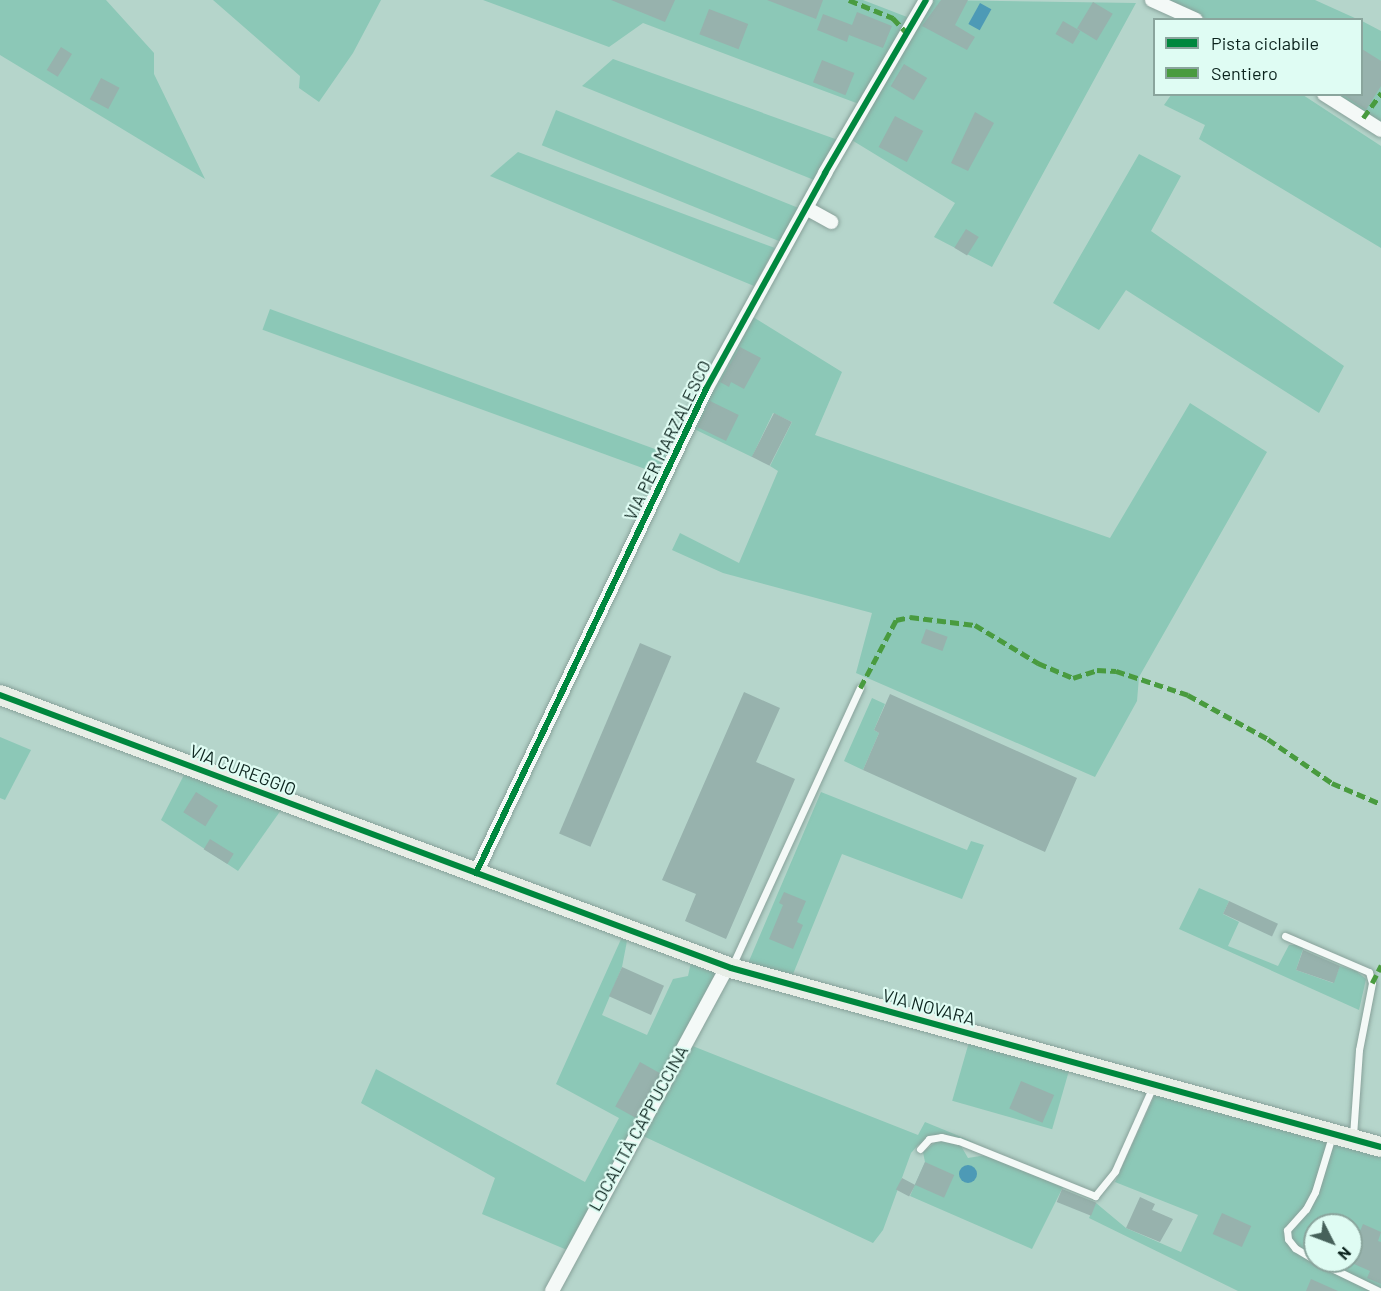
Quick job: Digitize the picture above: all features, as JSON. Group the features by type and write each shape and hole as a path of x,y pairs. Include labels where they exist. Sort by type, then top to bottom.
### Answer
{"main road":[{"name":"VIA CUREGGIO","path":"0,696 476,873"},
{"name":"VIA NOVARA","path":"476,873 729,967 1381,1147"}],"street":[{"name":"VIA PER MARZALESCO","path":"476,873 706,389 806,208 926,0"},
{"path":"1152,0 1192,18"},
{"path":"1327,96 1381,130"},
{"path":"806,208 831,222"},
{"name":"LOCALITÀ CAPPUCCINA","path":"552,1291 729,967"}],"lane":[{"path":"729,967 860,688"},
{"path":"1285,936 1369,972 1372,983 1359,1050 1353,1138"},
{"path":"920,1149 935,1138 959,1141 1095,1196 1115,1171 1154,1084"},
{"path":"1303,1253 1295,1248 1288,1239 1287,1230 1306,1209 1316,1192 1332,1133"},
{"path":"1342,1273 1379,1291"}],"green space":[{"path":"0,0 106,0 154,53 154,74 205,179 0,55"},
{"path":"213,0 381,0 353,53 319,102 299,88 300,76"},
{"path":"483,0 863,0 907,17 905,27 859,104 643,23 609,47"},
{"path":"933,0 1136,3 992,267 934,237 955,203 850,139"},
{"path":"1165,0 1315,0 1355,18 1205,18"},
{"path":"1363,22 1381,31 1381,124 1334,96 1363,96"},
{"path":"613,59 838,140 814,180 582,86"},
{"path":"1170,96 1305,96 1381,146 1381,248 1199,139 1205,125 1164,105"},
{"path":"556,110 798,208 784,243 542,145"},
{"path":"518,152 775,248 754,286 490,176"},
{"path":"1139,154 1181,176 1151,231 1344,366 1319,413 1126,290 1099,330 1053,303"},
{"path":"270,309 667,453 659,474 262,330"},
{"path":"750,315 842,372 815,435 1110,538 1190,403 1267,452 1139,677 1137,701 1095,777 856,673 872,613 723,573 672,550 680,533 739,563 778,471 770,466 792,422 773,413 752,457 692,428"},
{"path":"872,698 885,704 874,730 879,733 863,770 844,761"},
{"path":"0,737 31,750 5,800 0,798"},
{"path":"185,773 281,810 238,871 161,820"},
{"path":"821,792 967,850 971,841 984,845 962,899 842,854 791,979 750,967 749,961"},
{"path":"1199,888 1229,901 1223,914 1239,922 1228,946 1278,966 1289,945 1304,946 1296,970 1333,983 1340,966 1356,971 1366,979 1359,1010 1179,929"},
{"path":"622,937 627,941 622,967 602,1015 647,1035 673,979 688,976 691,962 718,972 567,1250 482,1214 495,1178 361,1103 376,1069 585,1182 619,1118 556,1084"},
{"path":"969,1042 1069,1071 1052,1129 952,1101"},
{"path":"690,1045 918,1135 925,1122 976,1143 938,1134 918,1145 911,1153 883,1230 873,1243 643,1136"},
{"path":"1157,1090 1381,1153 1381,1291 1238,1291 1089,1218 1096,1203 1126,1228 1181,1252 1198,1215 1115,1182"},
{"path":"938,1140 961,1146 968,1158 986,1155 1063,1187 1032,1249 910,1196 925,1162 923,1152"}],"water":[{"path":"980,3 991,9 980,30 968,24"},
{"path":"968,1165 976,1170 977,1174 972,1182 968,1183 960,1178 959,1174 964,1166"}],"building":[{"path":"611,0 675,0 665,22"},
{"path":"767,0 823,0 816,19"},
{"path":"941,0 968,0 955,25 975,37 967,50 922,26"},
{"path":"1093,2 1113,14 1097,40 1077,29"},
{"path":"709,9 748,24 739,49 699,34"},
{"path":"857,12 892,26 883,48 849,35 847,42 817,30 823,14 852,25"},
{"path":"1063,21 1080,31 1073,44 1056,34"},
{"path":"61,47 72,54 58,77 47,70"},
{"path":"1363,50 1381,61 1381,86 1366,110 1345,96 1363,96"},
{"path":"822,60 854,73 845,95 813,82"},
{"path":"904,64 927,78 914,100 891,86"},
{"path":"101,78 120,88 108,109 90,99"},
{"path":"975,112 994,123 968,171 951,163"},
{"path":"895,116 923,131 907,162 879,147"},
{"path":"966,229 979,237 967,256 954,248"},
{"path":"740,347 761,358 744,389 731,382 729,387 720,382"},
{"path":"710,401 739,415 726,441 697,427"},
{"path":"774,413 792,422 770,466 752,457"},
{"path":"926,629 948,637 942,651 921,643"},
{"path":"640,643 671,656 590,847 559,834"},
{"path":"744,692 780,708 756,762 795,779 726,939 685,921 696,894 662,880"},
{"path":"890,694 1077,778 1045,852 863,770 879,733 874,730"},
{"path":"196,792 218,806 205,826 183,812"},
{"path":"210,839 234,854 227,864 204,849"},
{"path":"784,892 806,901 797,922 803,925 793,949 769,939 783,905 779,903"},
{"path":"1229,901 1278,924 1272,937 1223,914"},
{"path":"1303,950 1340,966 1334,983 1296,970"},
{"path":"622,967 664,986 651,1015 609,996"},
{"path":"640,1062 660,1073 635,1118 615,1107"},
{"path":"1021,1081 1054,1095 1042,1123 1009,1109"},
{"path":"925,1162 954,1175 944,1198 915,1185"},
{"path":"902,1178 915,1185 909,1197 896,1189"},
{"path":"1062,1189 1096,1203 1091,1216 1057,1202"},
{"path":"1140,1197 1155,1204 1152,1210 1173,1219 1160,1242 1126,1228"},
{"path":"1222,1213 1251,1226 1242,1247 1213,1234"},
{"path":"1363,1224 1381,1232 1378,1241 1381,1242 1381,1284 1367,1278 1370,1271 1363,1268"},
{"path":"1311,1279 1338,1291 1306,1291"}],"marked path":[{"path":"849,0 893,18 907,33"},
{"path":"1363,118 1381,93"},
{"path":"860,688 896,620 910,617 975,625 1038,663 1073,678 1097,670 1116,671 1188,695 1268,739 1332,783 1381,804"},
{"path":"1372,983 1381,965"}],"cycle path":[{"path":"476,873 706,389 825,173 926,0"},
{"path":"0,695 731,968 1381,1147"}]}
